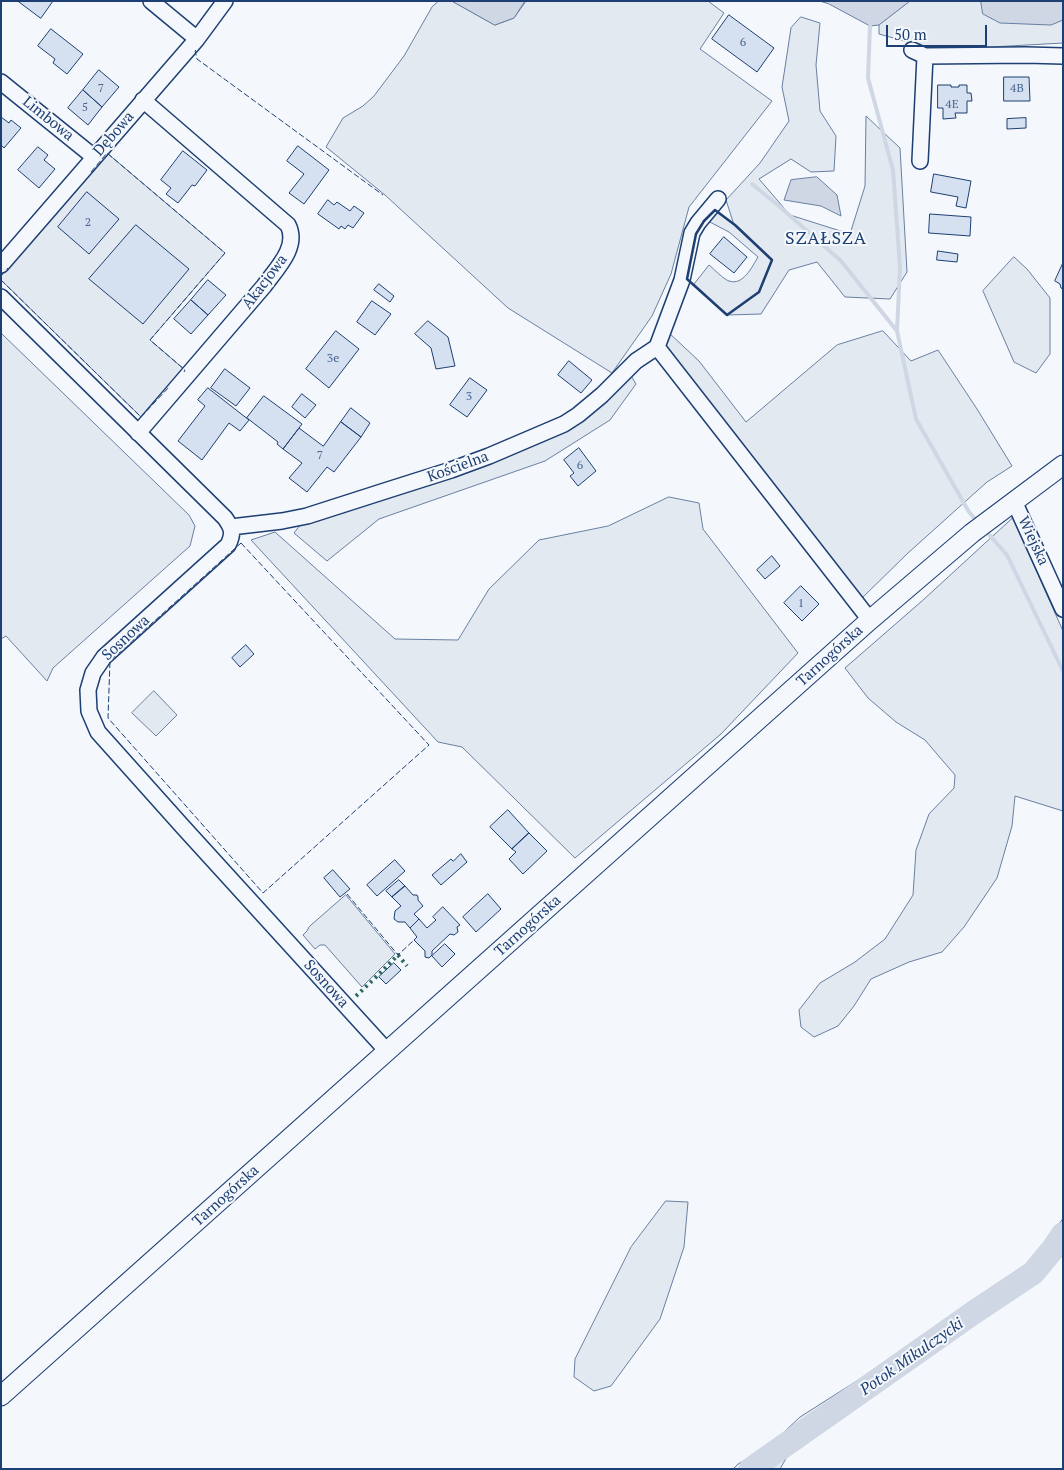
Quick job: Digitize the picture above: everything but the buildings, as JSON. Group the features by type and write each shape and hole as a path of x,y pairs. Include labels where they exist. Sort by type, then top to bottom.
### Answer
{"main road":[{"name":"Tarnogórska","path":"1,1396 870,620 972,533 1063,465"}],"street":[{"path":"151,1 197,38"},
{"name":"Dębowa","path":"1,265 197,38 225,1"},
{"path":"920,161 919,53 1063,56"},
{"name":"Limbowa","path":"1,82 94,156"},
{"name":"Akacjowa","path":"138,433 264,286 283,260 291,241 291,231 288,225 143,100"},
{"path":"718,199 692,233 685,283 657,347 870,620"},
{"path":"1,297 225,518 231,527"},
{"name":"Kościelna","path":"231,527 307,516 451,470 564,424 602,395 636,361 657,347"},
{"name":"Wiejska","path":"1014,501 1063,609"},
{"name":"Sosnowa","path":"231,527 232,537 228,545 104,657 92,673 88,690 89,711 98,732 387,1051"}],"shaded area":[{"path":"439,1 452,1 495,25 514,18 526,1 708,1 724,13 700,49 772,101 689,207 671,274 652,316 612,373 508,308 385,195 326,147 343,118 363,106 374,96 404,56 432,7"},
{"path":"452,1 525,1 514,18 495,25"},
{"path":"820,1 910,1 879,25 870,26"},
{"path":"910,1 1063,1 1063,43 937,50 879,34 879,25"},
{"path":"981,1 1063,1 1063,20 1051,25 1000,23 983,14"},
{"path":"801,17 820,23 816,65 820,111 836,136 834,171 811,172 791,159 759,179 790,215 850,234 865,186 866,116 900,148 907,272 890,299 845,297 817,262 789,270 761,314 727,315 694,284 709,265 727,280 739,281 746,275 758,257 729,232 706,220 715,210 734,225 726,200 760,163 789,121 782,87 791,28"},
{"path":"107,153 225,253 150,340 185,370 141,417 1,280 1,276"},
{"path":"817,177 837,195 841,216 821,206 784,200 791,180"},
{"path":"1014,257 1027,269 1050,298 1050,354 1036,373 1014,362 983,291"},
{"path":"883,331 911,361 938,350 1012,466 987,482 908,553 861,599 661,348 668,332 699,361 746,422 837,345"},
{"path":"1,333 189,515 195,526 190,546 53,668 47,681 6,636 1,639"},
{"path":"627,369 636,384 610,420 545,461 379,519 327,561 294,533 307,516 564,424"},
{"path":"669,497 699,503 703,529 798,653 721,734 575,858 462,747 438,742 251,540 275,532 395,639 458,640 489,589 539,540 608,526"},
{"path":"1013,518 1063,631 1063,811 1015,796 1012,826 997,878 964,927 942,952 909,962 871,979 854,1006 838,1026 814,1037 801,1027 799,1010 820,983 855,962 885,939 913,895 916,850 929,814 954,788 955,775 925,740 896,722 868,698 845,668"},
{"path":"154,691 177,715 156,736 132,713"},
{"path":"346,895 395,954 362,987 325,945 320,945 315,949 303,935 309,927"},
{"path":"666,1201 688,1202 684,1247 660,1319 611,1386 594,1391 574,1377 575,1359 631,1247"},
{"path":"1063,1219 1063,1252 1043,1277 792,1448 780,1469 733,1469 738,1464 765,1450 800,1417 1023,1271"}],"waterway":[{"path":"870,26 868,78 893,170 900,267 897,331 916,419 969,512 977,521"},
{"path":"752,184 841,261 897,331"},
{"path":"985,530 1007,555 1063,671"},
{"name":"Potok Mikulczycki","path":"751,1469 1033,1273 1063,1234"}],"hedge":[{"path":"375,978 398,955 407,966"},
{"path":"356,996 372,981"}],"fence":[{"path":"196,50 197,59 383,195"},
{"path":"91,172 107,153 225,253 150,340 185,370 184,372"},
{"path":"1,276 8,268"},
{"path":"1,280 141,417 170,386"},
{"path":"241,543 429,745 263,893 108,718 110,661 241,543"},
{"path":"347,894 398,955 414,940"}],"wall":[{"path":"715,210 735,225 772,260 759,292 727,315 687,279 696,234 704,221 715,210"}],"district":[{"name":"SZAŁSZA","path":"826,239"}]}
